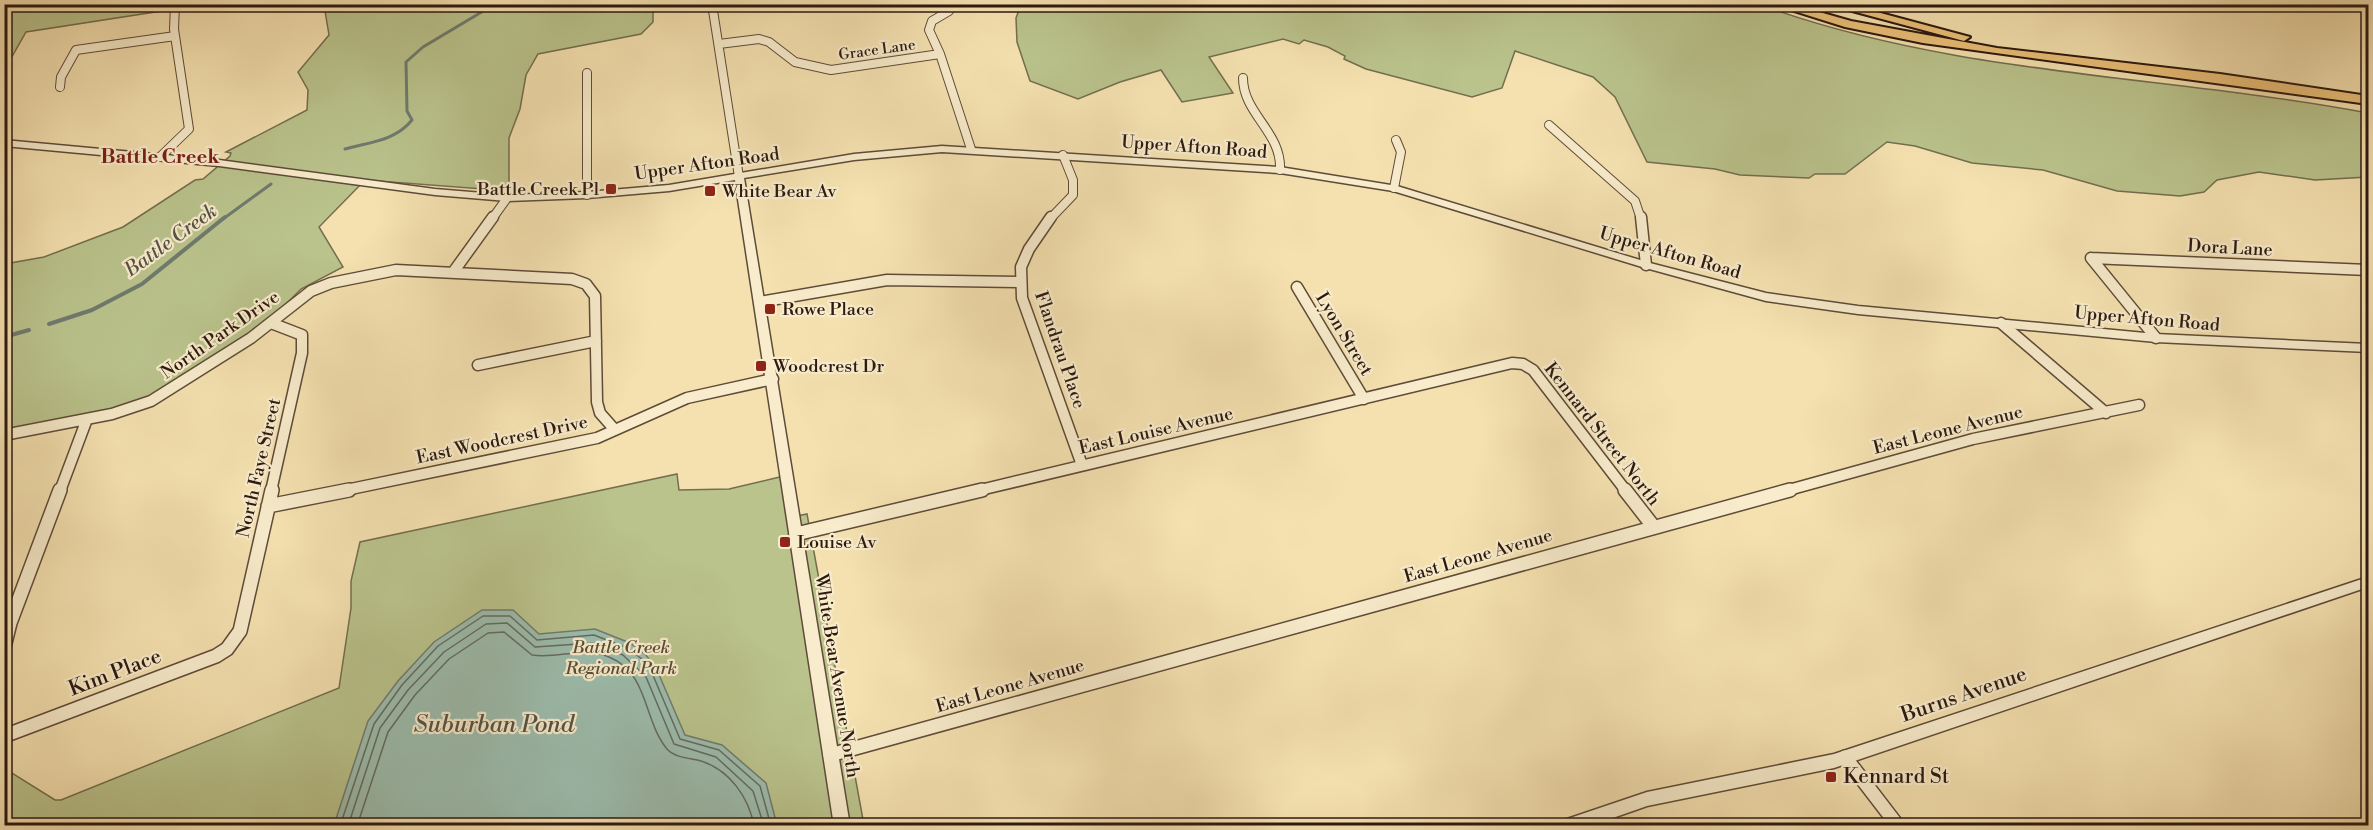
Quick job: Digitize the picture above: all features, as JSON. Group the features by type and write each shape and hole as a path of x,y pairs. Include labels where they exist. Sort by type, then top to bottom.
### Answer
{"highway":[{"path":"1777,4 1895,35 1987,51 2368,100"},
{"path":"1830,4 1900,23 2009,45 2368,89"}],"street":[{"path":"160,157 189,129 175,36 176,4"},
{"path":"712,4 739,177"},
{"path":"950,11 938,16 930,26 929,32 940,54 971,149"},
{"path":"60,87 61,77 76,50 175,36"},
{"name":"Grace Lane","path":"719,44 759,39 769,42 802,65 831,70 940,54"},
{"path":"587,73 587,195"},
{"path":"1243,78 1245,94 1280,147 1280,170"},
{"path":"1548,125 1635,201 1641,217 1646,265"},
{"path":"1394,189 1401,152 1395,140"},
{"name":"Upper Afton Road","path":"4,143 160,157 464,195 507,198 587,195 669,188 873,154 971,149 1280,170 1328,176 1394,189 1646,265 1766,297 1858,310 2156,338 2368,348"},
{"name":"Flandrau Place","path":"1064,155 1073,180 1072,195 1067,204 1047,222 1029,249 1021,267 1021,282 1022,298 1082,465"},
{"name":"White Bear Avenue North","path":"739,177 842,825"},
{"path":"454,271 507,198"},
{"name":"Dora Lane","path":"2156,338 2091,258 2368,270"},
{"name":"North Park Drive","path":"4,435 112,414 151,401 211,365 271,323 311,291 331,283 396,270 454,271 572,279 586,284 596,296 597,402 600,413 615,430"},
{"path":"760,302 888,280 953,279 1021,282"},
{"name":"Lyon Street","path":"1297,287 1364,399"},
{"name":"North Faye Street","path":"235,640 240,631 303,339 294,331 271,323"},
{"path":"2001,323 2106,413"},
{"path":"478,364 596,341"},
{"name":"East Louise Avenue","path":"796,534 1512,363 1523,364"},
{"name":"Kennard Street North","path":"1523,364 1533,370 1653,526"},
{"name":"East Woodcrest Drive","path":"268,506 577,443 615,430 687,398 772,379"},
{"name":"East Leone Avenue","path":"830,755 1973,439 2139,405"},
{"path":"4,647 10,623 87,419"},
{"name":"Burns Avenue","path":"1567,825 1647,799 1845,757 2368,582"},
{"name":"Kim Place","path":"4,736 216,656 235,640"},
{"path":"1845,757 1898,825"}],"green space":[{"path":"5,4 170,5 168,10 26,32 5,69"},
{"path":"324,5 653,5 653,22 641,34 538,54 526,75 520,109 509,138 509,191 365,180 319,227 343,267 301,289 276,314 239,342 153,395 117,410 5,430 5,264 44,257 123,227 195,180 203,179 230,156 231,153 226,152 307,110 308,90 298,72 329,35"},
{"path":"1012,5 1761,5 1835,28 1910,46 1985,60 2292,100 2368,113 2368,177 2315,180 2259,172 2217,180 2204,192 2180,196 2117,191 2043,170 1972,163 1915,146 1887,142 1845,174 1815,174 1809,178 1740,175 1715,169 1647,162 1615,97 1593,77 1515,51 1502,88 1472,97 1366,69 1344,59 1345,56 1328,47 1304,40 1299,44 1283,39 1209,57 1233,93 1182,102 1161,70 1120,82 1078,99 1030,81 1017,42 1016,18 1019,10"},
{"name":"Battle Creek Regional Park","path":"677,474 679,490 729,489 784,476 792,517 807,514 864,825 5,825 4,768 55,800 61,800 339,688 351,608 351,581 360,542"}],"water":[{"name":"Suburban Pond","path":"482,610 513,610 539,634 595,629 630,643 646,655 657,670 685,735 722,745 766,783 777,825 334,825 368,721 398,681 434,642"}],"waterway":[{"name":"Battle Creek","path":"345,149 382,140 405,127 412,120 407,111 406,62 423,47 495,4"},
{"name":"Battle Creek","path":"223,219 271,184"},
{"name":"Battle Creek","path":"49,324 92,310 142,284 225,217"},
{"name":"Battle Creek","path":"4,337 29,330"}],"place":[{"name":"Battle Creek Pl","path":"611,189"},
{"name":"White Bear Av","path":"710,191"},
{"name":"Rowe Place","path":"770,309"},
{"name":"Woodcrest Dr","path":"761,366"},
{"name":"Louise Av","path":"785,542"},
{"name":"Kennard St","path":"1831,777"}],"district":[{"name":"Battle Creek","path":"160,157"}]}
